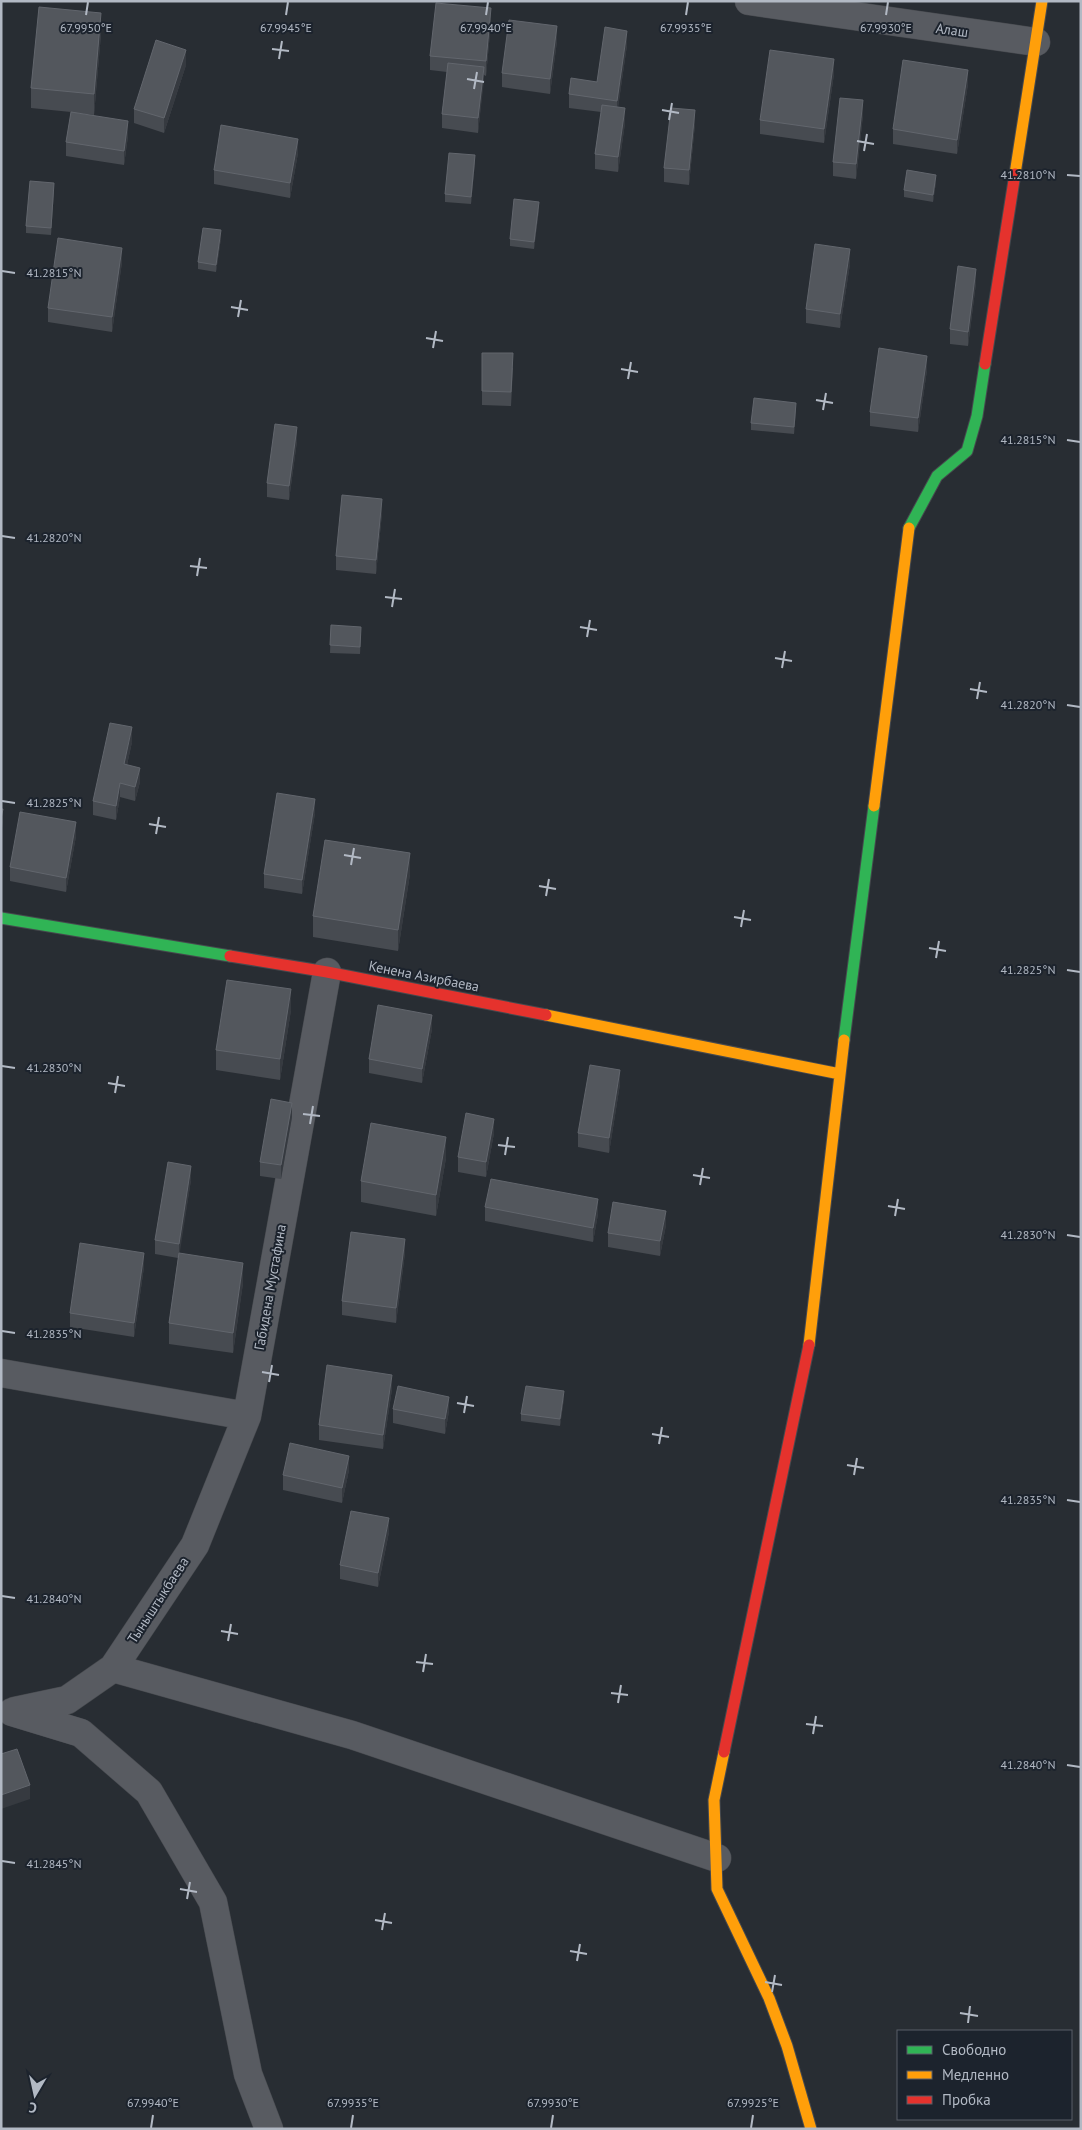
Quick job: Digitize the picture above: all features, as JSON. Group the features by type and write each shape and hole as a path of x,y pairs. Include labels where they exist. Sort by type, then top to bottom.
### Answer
{"street":[{"name":"Алаш","path":"749,1 1036,42"},
{"path":"811,2129 787,2046 769,1998 717,1889 714,1800 812,1332 840,1074 909,528 937,476 966,451 976,416 1042,1"},
{"name":"Кенена Азирбаева","path":"1,918 327,972 840,1074"},
{"name":"Габидена Мустафина","path":"247,1416 327,972"},
{"path":"1,1373 247,1416"},
{"name":"Тыныштыкбаева","path":"6,1713 67,1700 113,1668 195,1544 247,1416"},
{"path":"113,1668 352,1735 717,1858"},
{"path":"6,1713 81,1733 149,1792 213,1902 248,2074 269,2129"}],"building":[{"path":"436,3 491,8 486,61 430,56"},
{"path":"39,7 101,13 94,94 31,88"},
{"path":"509,20 557,26 550,79 502,73"},
{"path":"605,27 627,31 617,101 569,94 571,78 597,82"},
{"path":"156,40 186,50 164,118 134,109"},
{"path":"770,50 834,59 824,129 760,120"},
{"path":"903,60 968,70 957,140 893,129"},
{"path":"448,63 484,67 478,118 442,114"},
{"path":"840,98 863,100 856,164 833,162"},
{"path":"602,105 625,108 618,157 595,154"},
{"path":"671,108 695,110 689,170 664,168"},
{"path":"71,112 128,121 124,151 66,142"},
{"path":"221,125 298,139 290,183 214,170"},
{"path":"449,153 475,155 471,197 445,194"},
{"path":"907,170 936,175 933,195 904,190"},
{"path":"30,181 54,183 51,228 26,226"},
{"path":"514,199 539,202 534,242 510,239"},
{"path":"203,228 221,230 216,265 198,262"},
{"path":"58,238 122,248 112,317 48,308"},
{"path":"815,244 850,249 840,314 806,309"},
{"path":"958,266 976,269 968,332 950,329"},
{"path":"879,348 927,356 918,418 870,412"},
{"path":"482,353 513,353 511,392 482,391"},
{"path":"754,398 796,403 794,427 751,423"},
{"path":"275,424 297,427 289,486 267,483"},
{"path":"342,495 382,499 376,560 336,556"},
{"path":"331,625 361,627 360,647 330,645"},
{"path":"110,723 132,727 124,764 140,768 135,787 120,783 116,806 93,801"},
{"path":"277,793 315,799 302,880 264,874"},
{"path":"20,812 76,822 66,878 10,867"},
{"path":"325,840 410,853 398,930 313,916"},
{"path":"227,980 291,989 280,1059 216,1050"},
{"path":"378,1005 432,1015 422,1069 369,1059"},
{"path":"590,1065 620,1070 609,1138 578,1133"},
{"path":"271,1099 292,1103 281,1165 260,1162"},
{"path":"466,1113 494,1119 486,1162 458,1157"},
{"path":"371,1123 446,1137 436,1195 361,1181"},
{"path":"168,1162 191,1166 179,1244 155,1240"},
{"path":"491,1179 598,1199 593,1228 485,1207"},
{"path":"613,1202 666,1211 660,1241 608,1233"},
{"path":"351,1232 405,1239 396,1308 342,1301"},
{"path":"80,1243 144,1253 134,1323 70,1313"},
{"path":"179,1253 243,1263 233,1333 169,1323"},
{"path":"327,1365 392,1375 383,1435 319,1425"},
{"path":"398,1386 449,1397 445,1419 393,1409"},
{"path":"526,1386 564,1391 560,1419 521,1414"},
{"path":"290,1443 349,1456 342,1488 283,1475"},
{"path":"351,1511 389,1518 378,1573 340,1565"},
{"path":"17,1749 30,1785 1,1795 1,1754"}],"traffic: fast":[{"path":"909,528 937,476 967,451 977,416 985,364"},
{"path":"844,1040 874,806"},
{"path":"1,918 230,956"}],"traffic: slow":[{"path":"1015,174 1042,1"},
{"path":"874,806 909,528"},
{"path":"546,1015 840,1074"},
{"path":"809,1345 844,1040"},
{"path":"724,1752 714,1800 717,1889 769,1998 787,2046 811,2129"}],"traffic: jam":[{"path":"985,364 1015,174"},
{"path":"230,956 327,972 546,1015"},
{"path":"724,1752 809,1345"}]}
